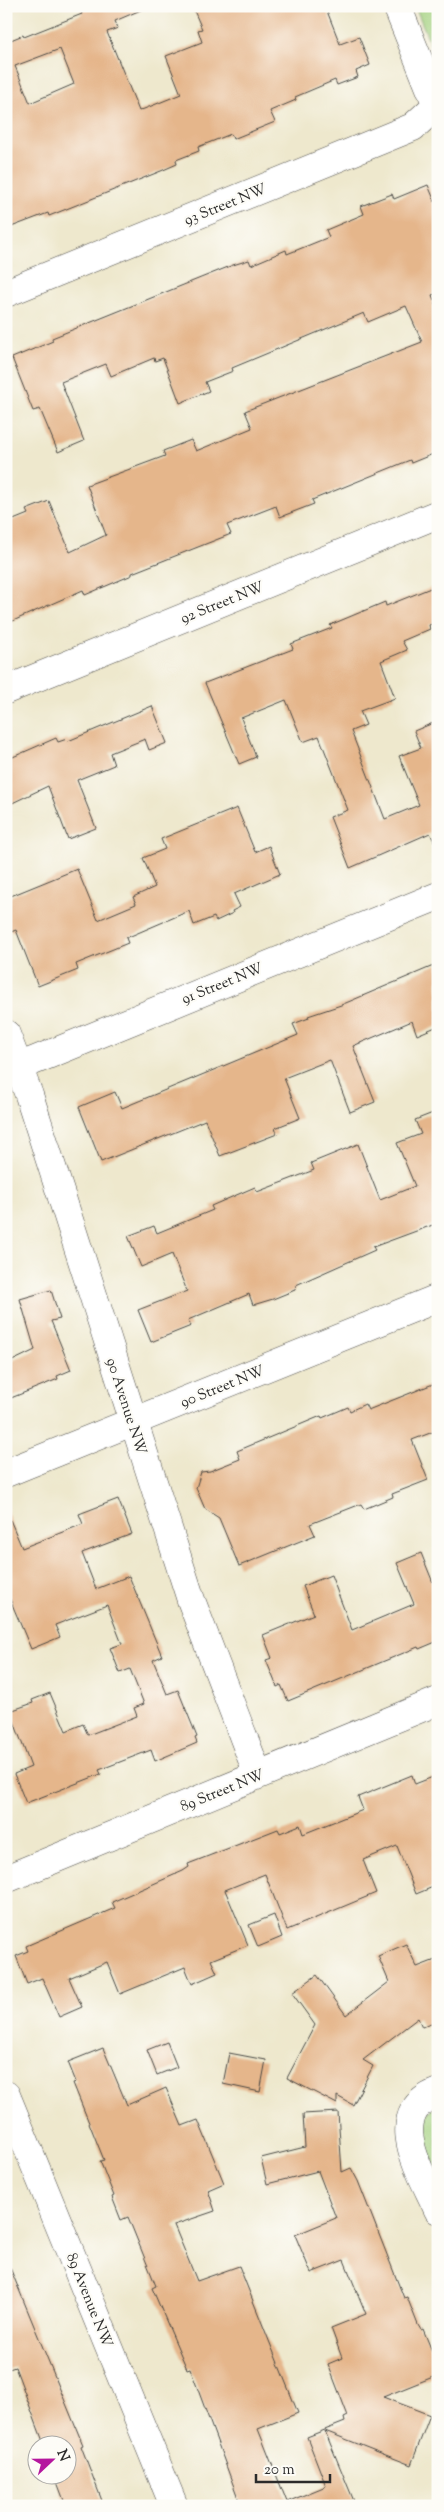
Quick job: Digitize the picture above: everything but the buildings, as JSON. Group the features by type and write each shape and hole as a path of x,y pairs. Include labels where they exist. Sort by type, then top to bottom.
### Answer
{"street":[{"path":"397,6 437,106"},
{"name":"93 Street NW","path":"6,293 413,128 437,106"},
{"name":"92 Street NW","path":"6,690 438,514"},
{"name":"91 Street NW","path":"12,1069 438,896"},
{"name":"90 Avenue NW","path":"6,1034 12,1069 191,1600 258,1775"},
{"name":"90 Street NW","path":"6,1473 438,1298"},
{"name":"89 Street NW","path":"6,1879 438,1701"},
{"path":"438,2092 427,2096 411,2113 408,2140 438,2210"},
{"name":"89 Avenue NW","path":"6,2095 174,2506"}],"green space":[{"path":"415,6 438,6 438,63"},
{"path":"438,2106 438,2171 427,2145 423,2126 429,2111"}]}
